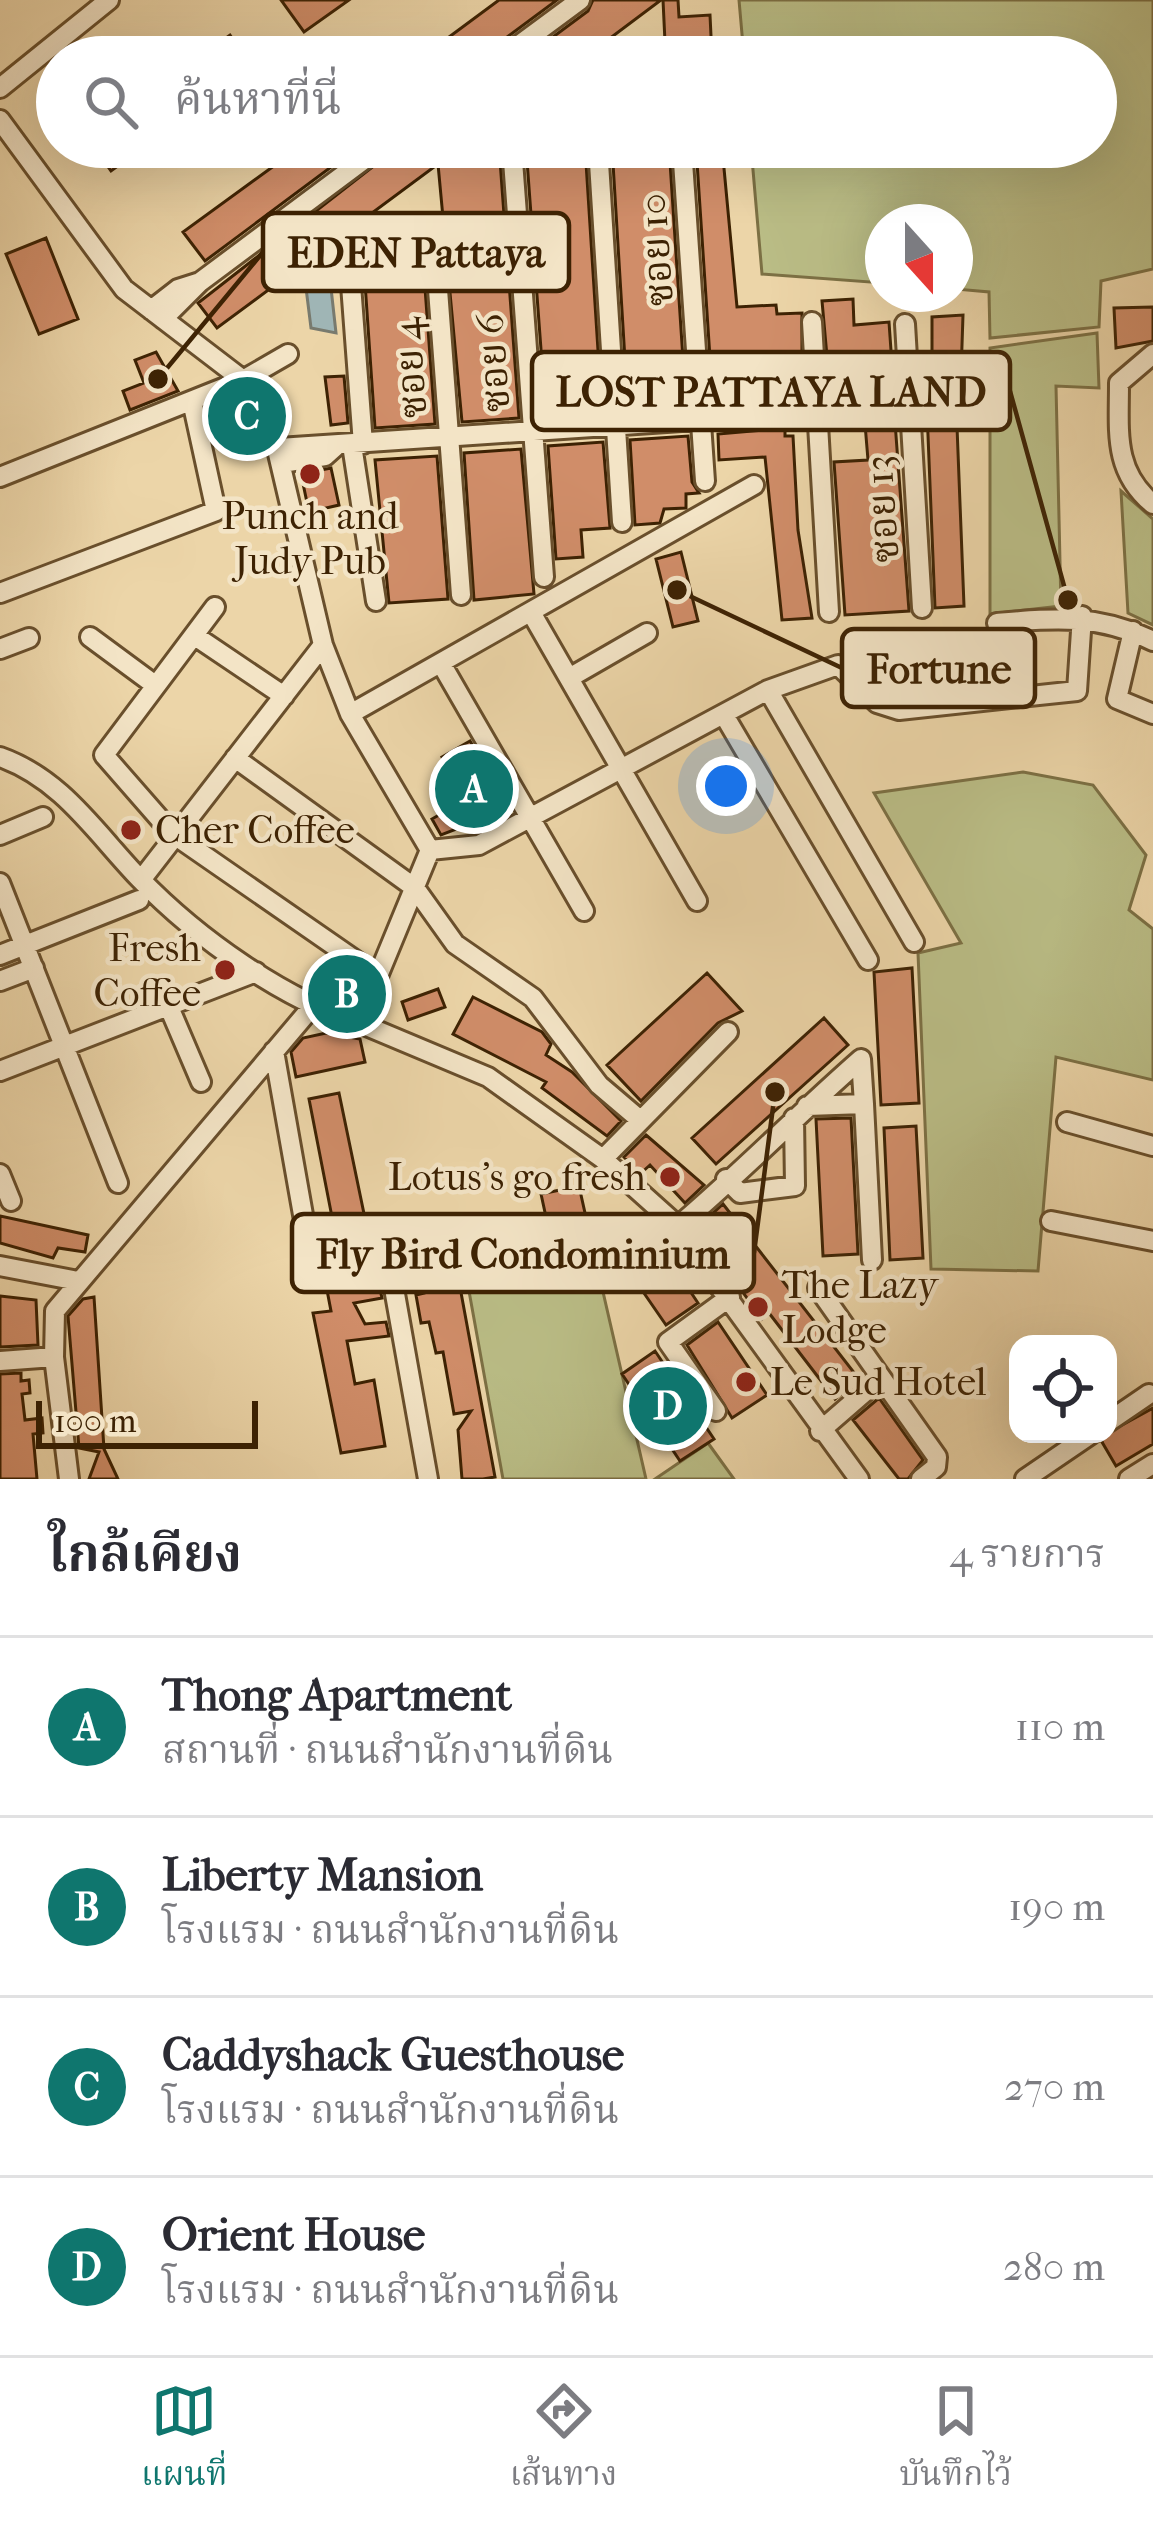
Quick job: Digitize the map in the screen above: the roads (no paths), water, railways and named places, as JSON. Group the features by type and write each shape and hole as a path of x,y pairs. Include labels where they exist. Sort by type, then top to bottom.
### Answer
{"street":[{"path":"65,36 110,0"},
{"path":"531,36 580,0"},
{"path":"0,88 36,59"},
{"path":"0,120 36,166"},
{"path":"0,151 19,142"},
{"path":"37,168 124,290 243,380 267,407 323,645 350,714 430,850"},
{"path":"157,315 353,168"},
{"name":"ซอย 6","path":"513,168 544,577"},
{"path":"599,168 622,521"},
{"name":"ซอย 10","path":"683,168 705,481"},
{"name":"ซอย 4","path":"433,223 461,595"},
{"path":"348,245 350,445 376,601"},
{"path":"812,322 829,612"},
{"name":"ซอย 13","path":"905,325 922,608"},
{"path":"0,477 243,380 288,354"},
{"path":"1153,354 1119,383 1119,442 1130,485 1153,504"},
{"path":"0,593 216,511 192,401"},
{"path":"281,456 325,456 350,445 908,406"},
{"path":"350,714 754,485"},
{"path":"215,607 104,755 173,834 378,976"},
{"path":"532,614 697,901"},
{"path":"997,622 1082,616 1153,641"},
{"path":"430,850 479,845 768,690 838,665 878,703 899,710 1077,691 1082,616"},
{"path":"1133,631 1117,699 1153,714"},
{"path":"569,678 647,633"},
{"path":"195,635 284,696"},
{"path":"89,637 154,685"},
{"path":"0,649 29,638"},
{"path":"0,955 140,890 173,834 323,645"},
{"path":"442,664 584,911"},
{"path":"768,690 914,942"},
{"path":"724,715 868,960"},
{"path":"0,758 34,770 140,890 256,972 311,1008 488,1077 603,1159 674,1223 859,1479"},
{"path":"235,758 415,888 455,944 533,998 599,1085 639,1119"},
{"path":"0,835 43,818"},
{"path":"364,1025 378,976 430,850"},
{"path":"0,883 118,1183"},
{"path":"0,981 34,968"},
{"path":"0,1071 256,972"},
{"path":"170,1006 201,1082"},
{"path":"69,1479 54,1357 55,1311 311,1008"},
{"path":"603,1159 728,1032"},
{"path":"274,1051 311,1260 387,1249 428,1479"},
{"path":"674,1223 861,1059 872,1260"},
{"path":"801,1112 864,1104"},
{"path":"721,1184 740,1193 795,1186 801,1112"},
{"path":"1067,1122 1153,1147"},
{"path":"0,1174 11,1201"},
{"path":"1051,1221 1153,1241"},
{"path":"0,1266 78,1281"},
{"path":"818,1288 939,1460 921,1479"},
{"path":"716,1411 668,1342 730,1297"},
{"path":"0,1361 54,1357"},
{"path":"820,1431 881,1378"},
{"path":"1117,1416 1149,1394"},
{"path":"1025,1479 1078,1443"},
{"path":"1129,1479 1153,1464"}],"place":[{"name":"EDEN Pattaya","path":"158,379"},
{"name":"Caddyshack Guesthouse","path":"247,416"},
{"name":"Punch and Judy Pub","path":"310,474"},
{"name":"Fortune","path":"677,590"},
{"name":"LOST PATTAYA LAND","path":"1068,600"},
{"name":"Thong Apartment","path":"474,789"},
{"name":"Cher Coffee","path":"131,830"},
{"name":"Fresh Coffee","path":"225,970"},
{"name":"Liberty Mansion","path":"347,994"},
{"name":"Fly Bird Condominium","path":"775,1092"},
{"name":"Lotus's go fresh","path":"670,1177"},
{"name":"The Lazy Lodge","path":"758,1307"},
{"name":"Le Sud Hotel","path":"746,1382"},
{"name":"Orient House","path":"668,1406"}]}
